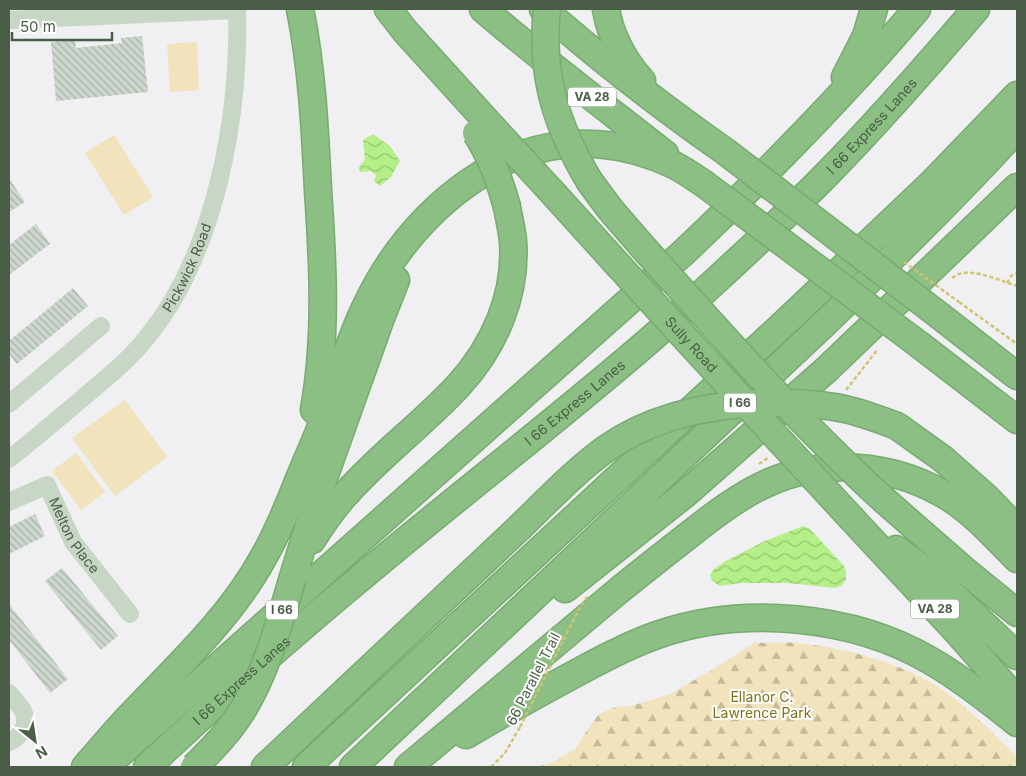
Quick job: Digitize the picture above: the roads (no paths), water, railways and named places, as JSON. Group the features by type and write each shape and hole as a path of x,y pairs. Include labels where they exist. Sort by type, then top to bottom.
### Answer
{"highway":[{"path":"298,481 310,434 322,350 321,243 315,127 308,52 300,9"},
{"name":"Sully Road","path":"388,9 484,130 552,192 958,633 1017,700"},
{"name":"VA 28","path":"484,9 523,43 703,183 1017,420"},
{"path":"542,9 613,69 681,120 949,309 1017,376"},
{"path":"547,9 546,57 551,91 557,113 577,159 590,182 610,209 708,320 820,439 884,500 964,570 1017,613"},
{"path":"606,9 613,36 624,58 658,99 681,120"},
{"path":"812,126 834,95 851,66 866,36 874,9"},
{"name":"I 66","path":"105,767 635,296 724,214 812,126 918,9"},
{"name":"I 66 Express Lanes","path":"147,767 243,679 376,564 578,400 650,340 694,300 782,218 840,160 976,9"},
{"path":"306,767 776,332 955,160 1017,95"},
{"name":"I 66","path":"353,767 759,386 886,264 966,184 1017,129"},
{"path":"317,521 458,386 484,353 502,318 510,290 513,241 507,207 490,158 484,130"},
{"path":"85,767 203,639 246,586 262,561 284,517 318,436 366,306 395,256 423,221 438,206 490,169 549,146 581,143 614,145 646,153 676,166 703,183"},
{"path":"194,767 234,723 255,688 276,632 293,577 317,521 381,318 401,270 416,245 436,220 463,191 490,169"},
{"path":"456,670 558,595 684,495 826,370 1017,187"},
{"path":"265,767 572,477 608,448 637,431 683,414 716,406 775,402 802,403 848,410 896,426 931,444 977,474 1017,504"},
{"path":"896,426 942,459 986,497 1017,529"},
{"path":"408,767 608,599 705,522 750,491 790,474 835,466 883,470 917,480 955,501 981,523 1017,559"},
{"path":"852,519 933,576 1017,656"},
{"path":"964,570 1017,626"},
{"path":"421,767 456,741 483,725 629,646 656,635 704,622 747,618 768,617 809,621 875,636 902,646 956,677 1017,723"},
{"path":"326,767 371,724 454,630"}],"street":[{"path":"9,20 237,9"},
{"name":"Pickwick Road","path":"9,459 38,437 124,362 148,337 163,317 188,272 204,230 218,185 225,154 235,88 237,9"},
{"path":"9,404 101,326"},
{"name":"Melton Place","path":"9,502 47,485 73,542 130,614"},
{"path":"9,693 23,711 26,724 21,734 9,742"}],"water":[{"path":"373,134 390,146 400,161 391,177 380,186 374,181 376,175 371,171 360,172 359,167 365,159 363,140"},
{"path":"803,526 810,529 844,566 846,580 841,586 835,588 788,583 740,583 720,586 712,581 710,575 714,569 724,562 765,541"}],"park label":[{"name":"Ellanor C. Lawrence Park","path":"762,706"}]}
